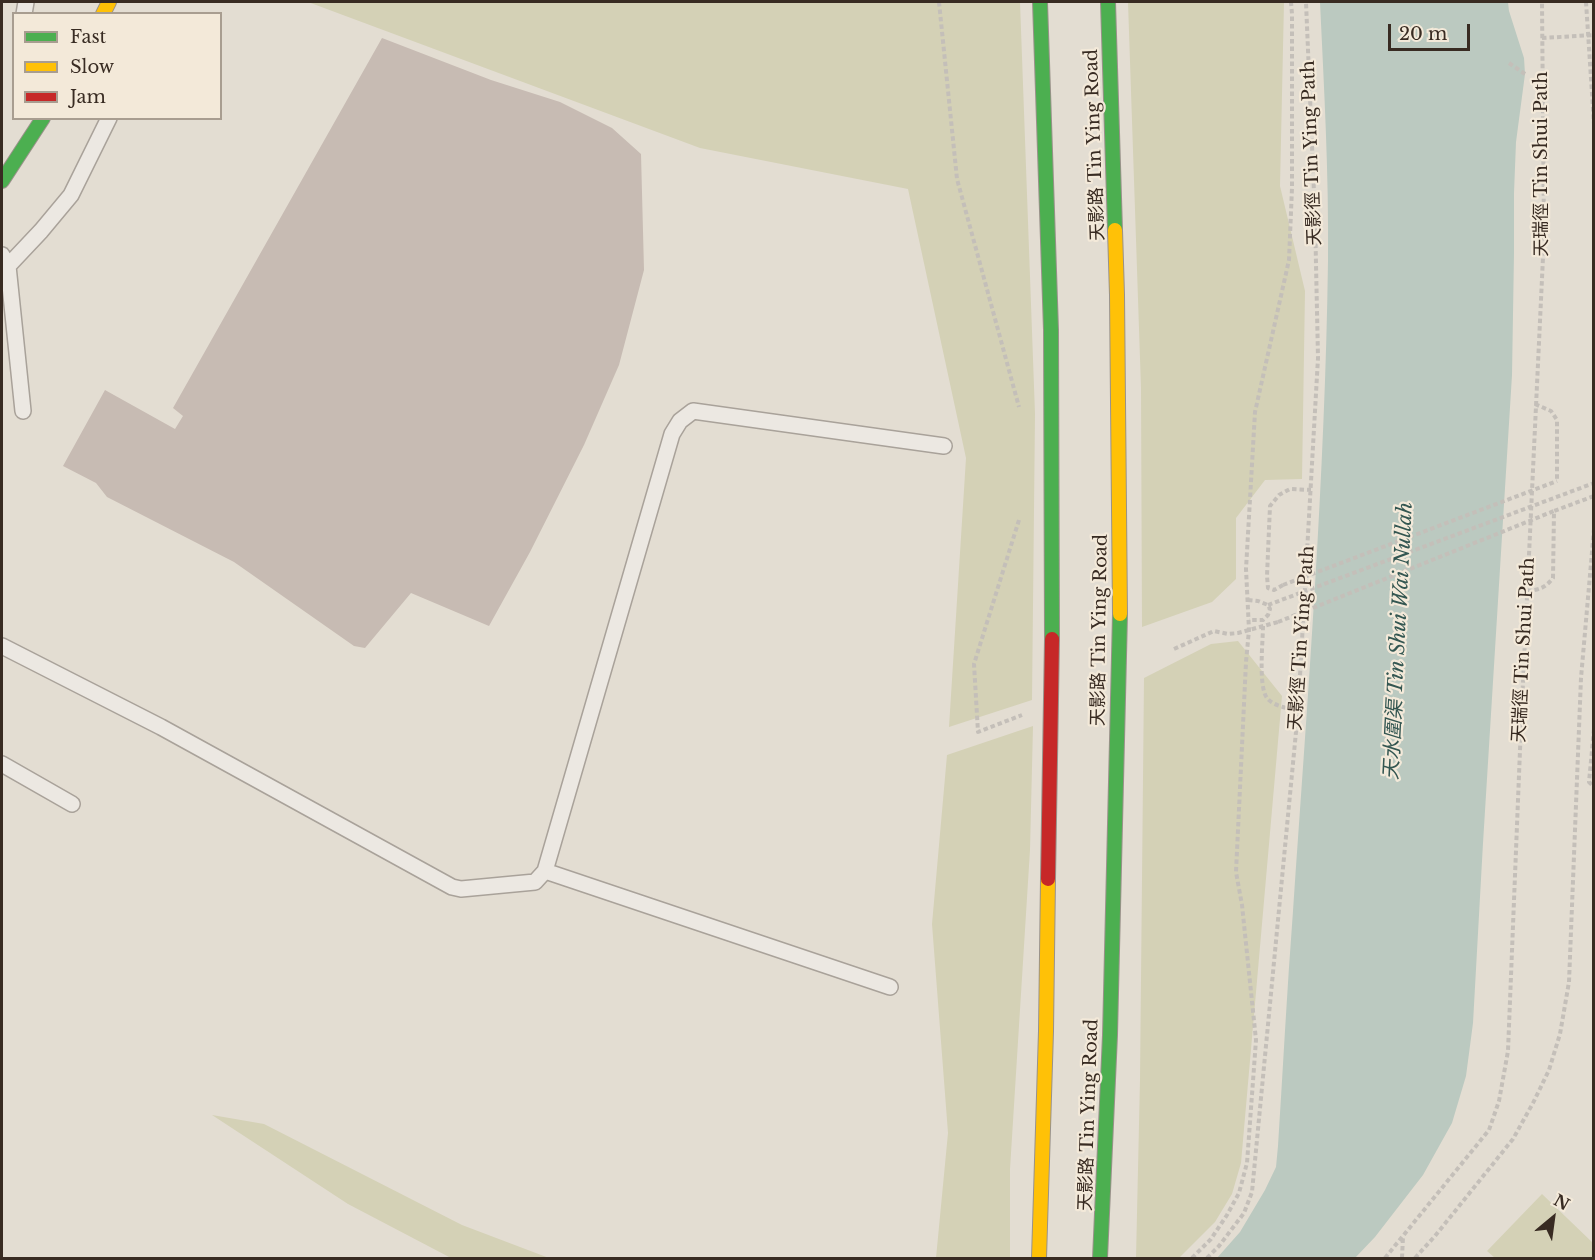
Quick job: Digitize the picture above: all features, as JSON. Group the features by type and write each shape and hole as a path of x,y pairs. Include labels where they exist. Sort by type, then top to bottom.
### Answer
{"main road":[{"path":"1039,1258 1047,1019 1052,612 1051,330 1040,2"},
{"name":"天影路 Tin Ying Road","path":"1101,1258 1110,1035 1120,595 1117,295 1108,2"},
{"path":"2,181 42,120"}],"lane":[{"path":"22,411 5,261 41,231 71,195 108,120"},
{"path":"2,646 161,727 452,887 461,889 535,882 544,871 672,434 680,421 693,411 944,446"},
{"path":"2,764 72,804"},
{"path":"544,871 890,987"}],"path":[{"path":"939,2 957,179 1020,409"},
{"path":"1192,1258 1211,1239 1227,1215 1239,1193 1247,1163 1256,1040 1242,905 1236,872 1249,630 1246,569 1255,412 1289,260 1292,188 1292,14 1290,2"},
{"name":"天影徑 Tin Ying Path","path":"1208,1258 1244,1213 1252,1192 1298,711 1318,358 1316,217 1306,2"},
{"name":"天瑞徑 Tin Shui Path","path":"1385,1258 1489,1130 1499,1101 1508,1051 1544,236 1542,2"},
{"path":"1586,2 1591,36 1593,124"},
{"path":"1542,38 1591,36"},
{"path":"1509,63 1525,74"},
{"path":"1311,490 1290,489 1279,495 1270,506 1268,588 1274,590 1557,481 1557,420 1551,411 1535,405"},
{"path":"1248,600 1268,605 1593,483"},
{"path":"1174,649 1214,631 1228,634 1238,633 1278,622 1593,496"},
{"path":"1527,591 1540,590 1553,578 1554,511"},
{"path":"1021,516 974,664 978,732 1031,711"},
{"path":"1415,1258 1513,1139 1549,1070 1560,1034 1569,982 1581,678 1593,530"},
{"path":"1249,620 1263,620 1270,609 1268,605"},
{"path":"1263,626 1262,688 1267,699 1298,711"},
{"path":"1593,729 1589,782 1593,787"},
{"path":"1402,1258 1403,1236"}],"shaded area":[{"path":"308,2 1020,2 1035,414 1032,700 949,727 966,458 908,189 700,148"},
{"path":"1128,2 1284,2 1280,186 1305,291 1302,479 1265,480 1236,518 1236,579 1212,602 1142,627 1141,388"},
{"path":"1238,641 1282,696 1241,1163 1232,1194 1215,1222 1179,1258 1136,1258 1144,678 1211,644"},
{"path":"1033,726 1030,850 1010,1169 1010,1258 936,1258 948,1133 932,924 947,755"},
{"path":"212,1115 264,1124 462,1225 549,1258 451,1258 348,1204"},
{"path":"1542,1194 1593,1243 1593,1258 1495,1258 1487,1251"}],"water":[{"name":"天水圍渠 Tin Shui Wai Nullah","path":"1320,2 1508,2 1524,58 1525,74 1516,142 1514,193 1512,375 1473,1023 1466,1076 1452,1123 1423,1175 1375,1237 1355,1258 1217,1258 1240,1232 1265,1190 1276,1167 1278,1146 1315,586 1323,424 1328,228"}],"building":[{"path":"382,38 491,80 560,102 612,128 641,154 644,270 619,365 584,445 530,552 489,626 411,593 365,648 354,646 234,562 107,497 96,483 63,466 105,390 175,429 183,416 173,408"}],"traffic: fast":[{"path":"1040,2 1051,330 1052,639"},
{"path":"1108,2 1115,230"},
{"path":"2,181 42,120"},
{"path":"1100,1258 1110,1035 1120,614"}],"traffic: slow":[{"path":"104,12 109,2"},
{"path":"1115,230 1120,614"},
{"path":"1039,1258 1048,879"}],"traffic: jam":[{"path":"1048,879 1052,639"}]}
